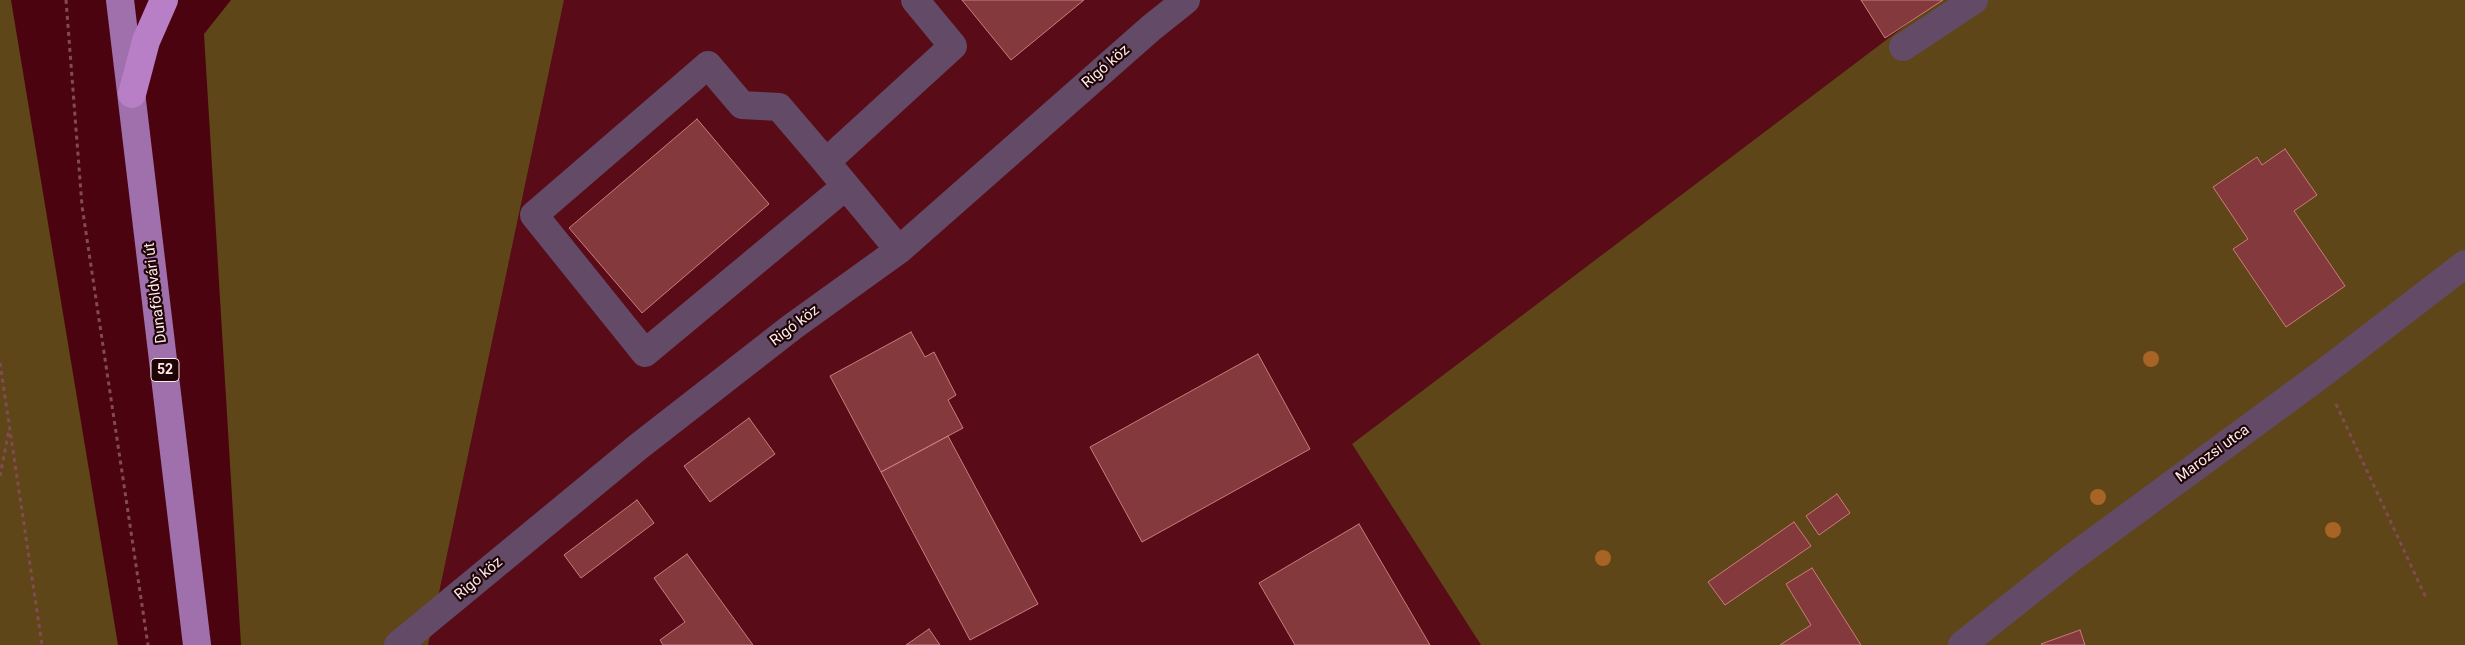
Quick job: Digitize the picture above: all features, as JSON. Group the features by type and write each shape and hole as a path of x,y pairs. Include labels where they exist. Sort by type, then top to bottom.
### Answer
{"highway":[{"path":"132,94 146,41 164,0"}],"main road":[{"name":"Dunaföldvári út","path":"120,0 198,645"}],"street":[{"path":"826,162 953,46 915,0"},
{"name":"Rigó köz","path":"398,645 638,447 792,327 899,250 1151,28 1186,0"},
{"path":"1903,47 1974,0"},
{"path":"846,186 645,353 534,215 708,66 742,105 779,107 826,162 846,186 899,250"},
{"name":"Marozsi utca","path":"1962,645 2073,557 2322,374 2465,264"}],"path":[{"path":"66,0 82,206 148,645"},
{"path":"0,363 42,645"},
{"path":"2322,374 2426,600"},
{"path":"0,476 9,426"}],"shaded area":[{"path":"0,0 11,0 118,645 0,645"},
{"path":"231,0 564,0 428,645 241,645 204,34"},
{"path":"564,0 1939,0 1352,444 1481,645 428,645"},
{"path":"1939,0 2465,0 2465,645 1481,645 1352,444"}],"building":[{"path":"962,0 1084,0 1011,60"},
{"path":"1861,0 1943,0 1885,38"},
{"path":"697,119 769,204 642,313 569,228"},
{"path":"2285,149 2317,195 2294,211 2345,286 2286,327 2233,249 2248,239 2213,187 2257,157 2262,165"},
{"path":"911,332 925,357 934,352 956,395 948,400 963,428 881,472 830,376"},
{"path":"1258,354 1310,449 1142,542 1090,447"},
{"path":"749,418 775,454 710,502 684,466"},
{"path":"948,436 1038,604 970,640 881,472"},
{"path":"1837,494 1850,513 1819,535 1806,516"},
{"path":"637,500 654,523 581,578 564,555"},
{"path":"1794,522 1811,546 1725,605 1708,582"},
{"path":"1359,524 1430,645 1295,645 1259,583"},
{"path":"687,554 753,645 663,645 660,640 685,622 654,578"},
{"path":"1812,568 1861,645 1780,645 1811,625 1786,584"},
{"path":"929,629 940,645 906,645"},
{"path":"2080,630 2085,645 2041,644"}]}
